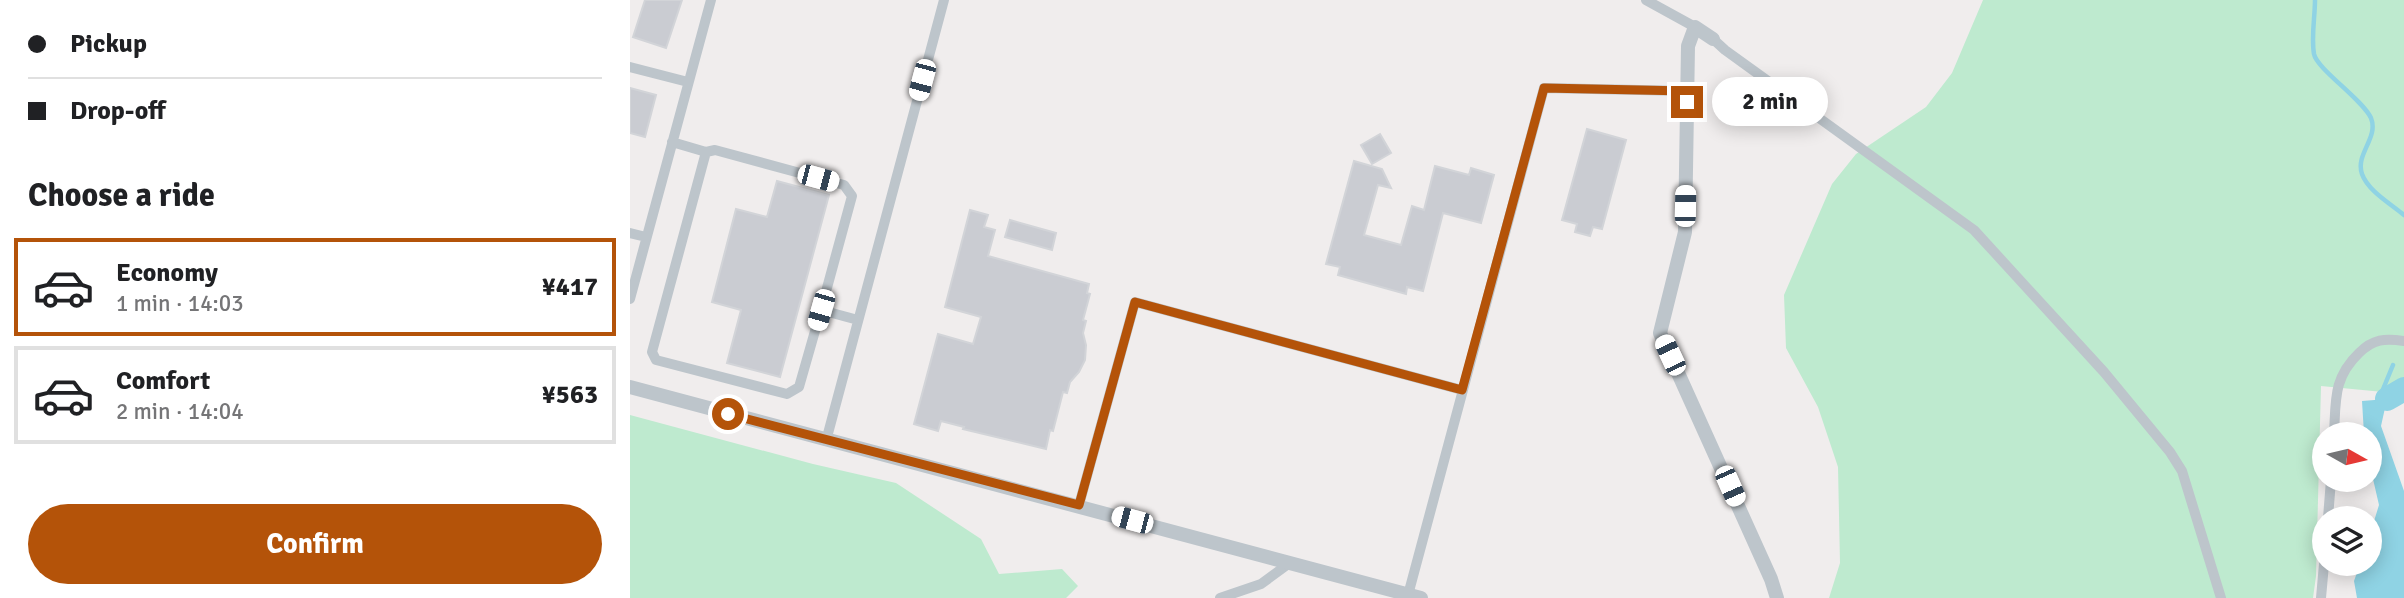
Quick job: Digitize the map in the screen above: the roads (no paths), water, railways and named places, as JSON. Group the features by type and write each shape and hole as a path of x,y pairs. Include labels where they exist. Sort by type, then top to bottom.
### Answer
{"street":[{"path":"630,299 711,0"},
{"path":"826,441 944,0"},
{"path":"1646,0 1713,39 1975,230 2104,372 2170,452 2182,471 2221,598"},
{"path":"1695,27 1688,47 1685,232 1660,333 1766,567 1776,598"},
{"path":"630,67 688,82"},
{"path":"630,387 1415,596 1462,390 1544,88 1687,91"},
{"path":"672,142 706,152 715,150 844,185 852,196 799,387 787,394 656,360 652,352 706,152"},
{"path":"630,233 646,237"},
{"path":"1079,505 1135,302 1462,390"},
{"path":"821,310 858,320"},
{"path":"2335,422 2339,383 2345,368 2376,340 2404,341"},
{"path":"1220,598 1261,584 1291,562"},
{"path":"2321,598 2323,576"}],"water":[{"path":"2387,399 2382,422 2363,422 2362,401"},
{"path":"2382,429 2404,491 2404,598 2357,598 2356,576 2382,576 2382,506 2379,505 2376,492 2382,492"}],"waterway":[{"path":"2315,0 2314,54 2331,76 2366,110 2373,125 2362,160 2362,174 2374,192 2404,215"},
{"path":"2379,399 2393,365"},
{"path":"2387,399 2404,389"}]}
